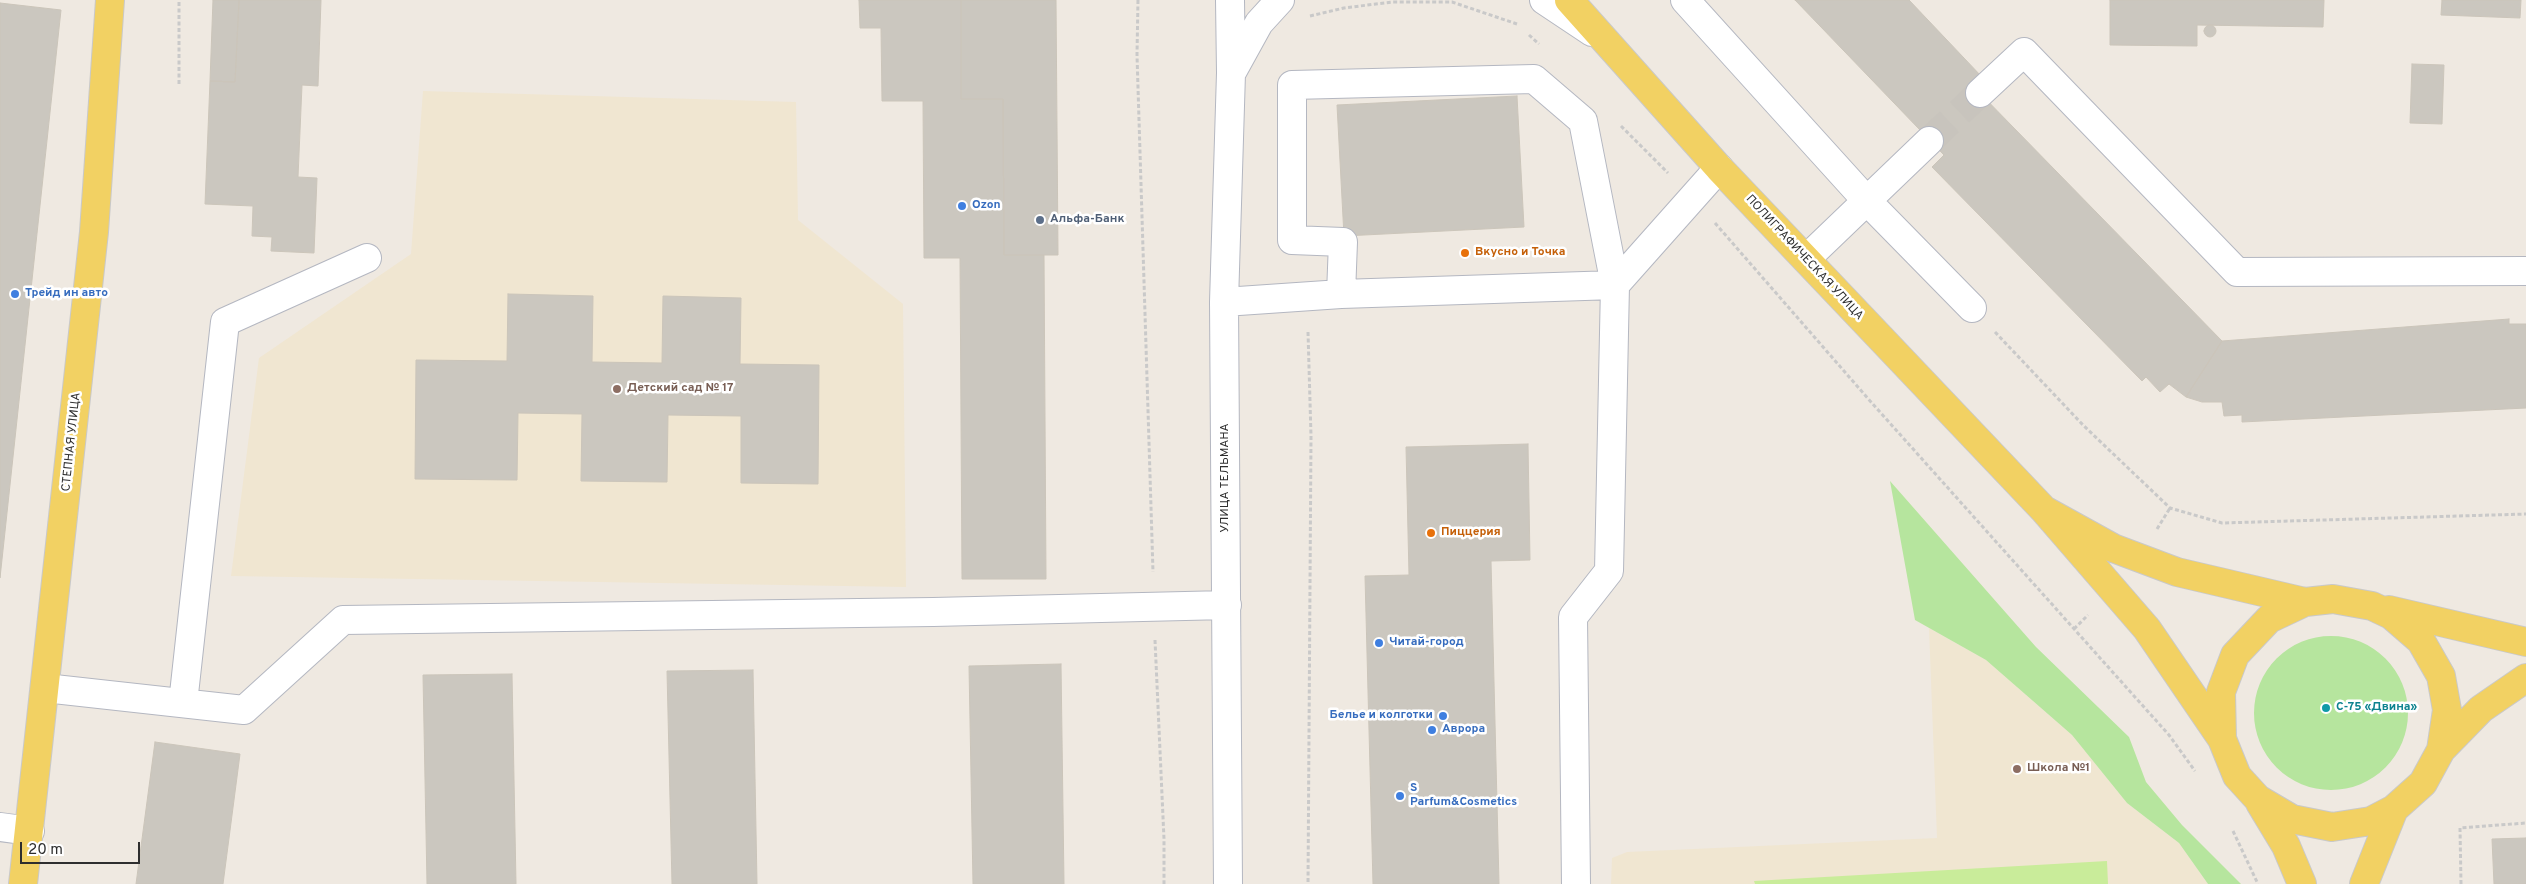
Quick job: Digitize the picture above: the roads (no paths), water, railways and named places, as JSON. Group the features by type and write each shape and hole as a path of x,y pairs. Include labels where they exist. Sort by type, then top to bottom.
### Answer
{"main road":[{"name":"СТЕПНАЯ УЛИЦА","path":"23,884 94,232 110,0"},
{"name":"ПОЛИГРАФИЧЕСКАЯ УЛИЦА","path":"1569,0 1720,168 2044,510 2147,629 2222,739 2237,776 2258,799 2292,819 2332,827 2371,821 2394,809 2423,783 2441,750 2481,709 2526,678"},
{"name":"ПОЛИГРАФИЧЕСКАЯ УЛИЦА","path":"2044,510 2113,548 2176,572 2306,602"},
{"name":"ПОЛИГРАФИЧЕСКАЯ УЛИЦА","path":"2222,739 2221,692 2234,655 2269,619 2306,602 2333,599 2372,606 2526,642"},
{"name":"ПОЛИГРАФИЧЕСКАЯ УЛИЦА","path":"2372,606 2391,615 2421,641 2441,676 2447,710 2441,750"},
{"path":"2258,799 2286,846 2302,884"},
{"path":"2364,884 2394,809"}],"street":[{"name":"УЛИЦА ТЕЛЬМАНА","path":"1228,884 1224,302 1231,73 1230,0"},
{"name":"УЛИЦА ТЕЛЬМАНА","path":"1231,73 1259,23 1280,0"},
{"path":"1544,0 1609,44"},
{"path":"1685,0 1867,201 1972,308"},
{"path":"1980,93 2024,52 2237,272 2526,271"},
{"path":"1341,294 1343,242 1292,240 1292,85 1534,78 1583,121 1615,285 1609,571 1573,617 1576,884"},
{"path":"1806,259 1929,141"},
{"path":"1224,302 1341,294 1615,285 1720,168"},
{"path":"182,703 225,322 367,258"},
{"path":"45,688 244,710 343,620 1227,605"},
{"path":"0,827 30,831"}],"tunnel":[{"path":"1929,141 1980,93"}],"place":[{"name":"Ozon","path":"962,206"},
{"name":"Альфа-Банк","path":"1040,220"},
{"name":"Вкусно и Точка","path":"1465,253"},
{"name":"Трейд ин авто","path":"15,294"},
{"name":"Детский сад № 17","path":"617,389"},
{"name":"Пиццерия","path":"1431,533"},
{"name":"Читай-город","path":"1379,643"},
{"name":"С-75 «Двина»","path":"2326,708"},
{"name":"Белье и колготки","path":"1443,716"},
{"name":"Аврора","path":"1432,730"},
{"name":"Школа №1","path":"2017,769"},
{"name":"S Parfum&Cosmetics","path":"1400,796"}]}
